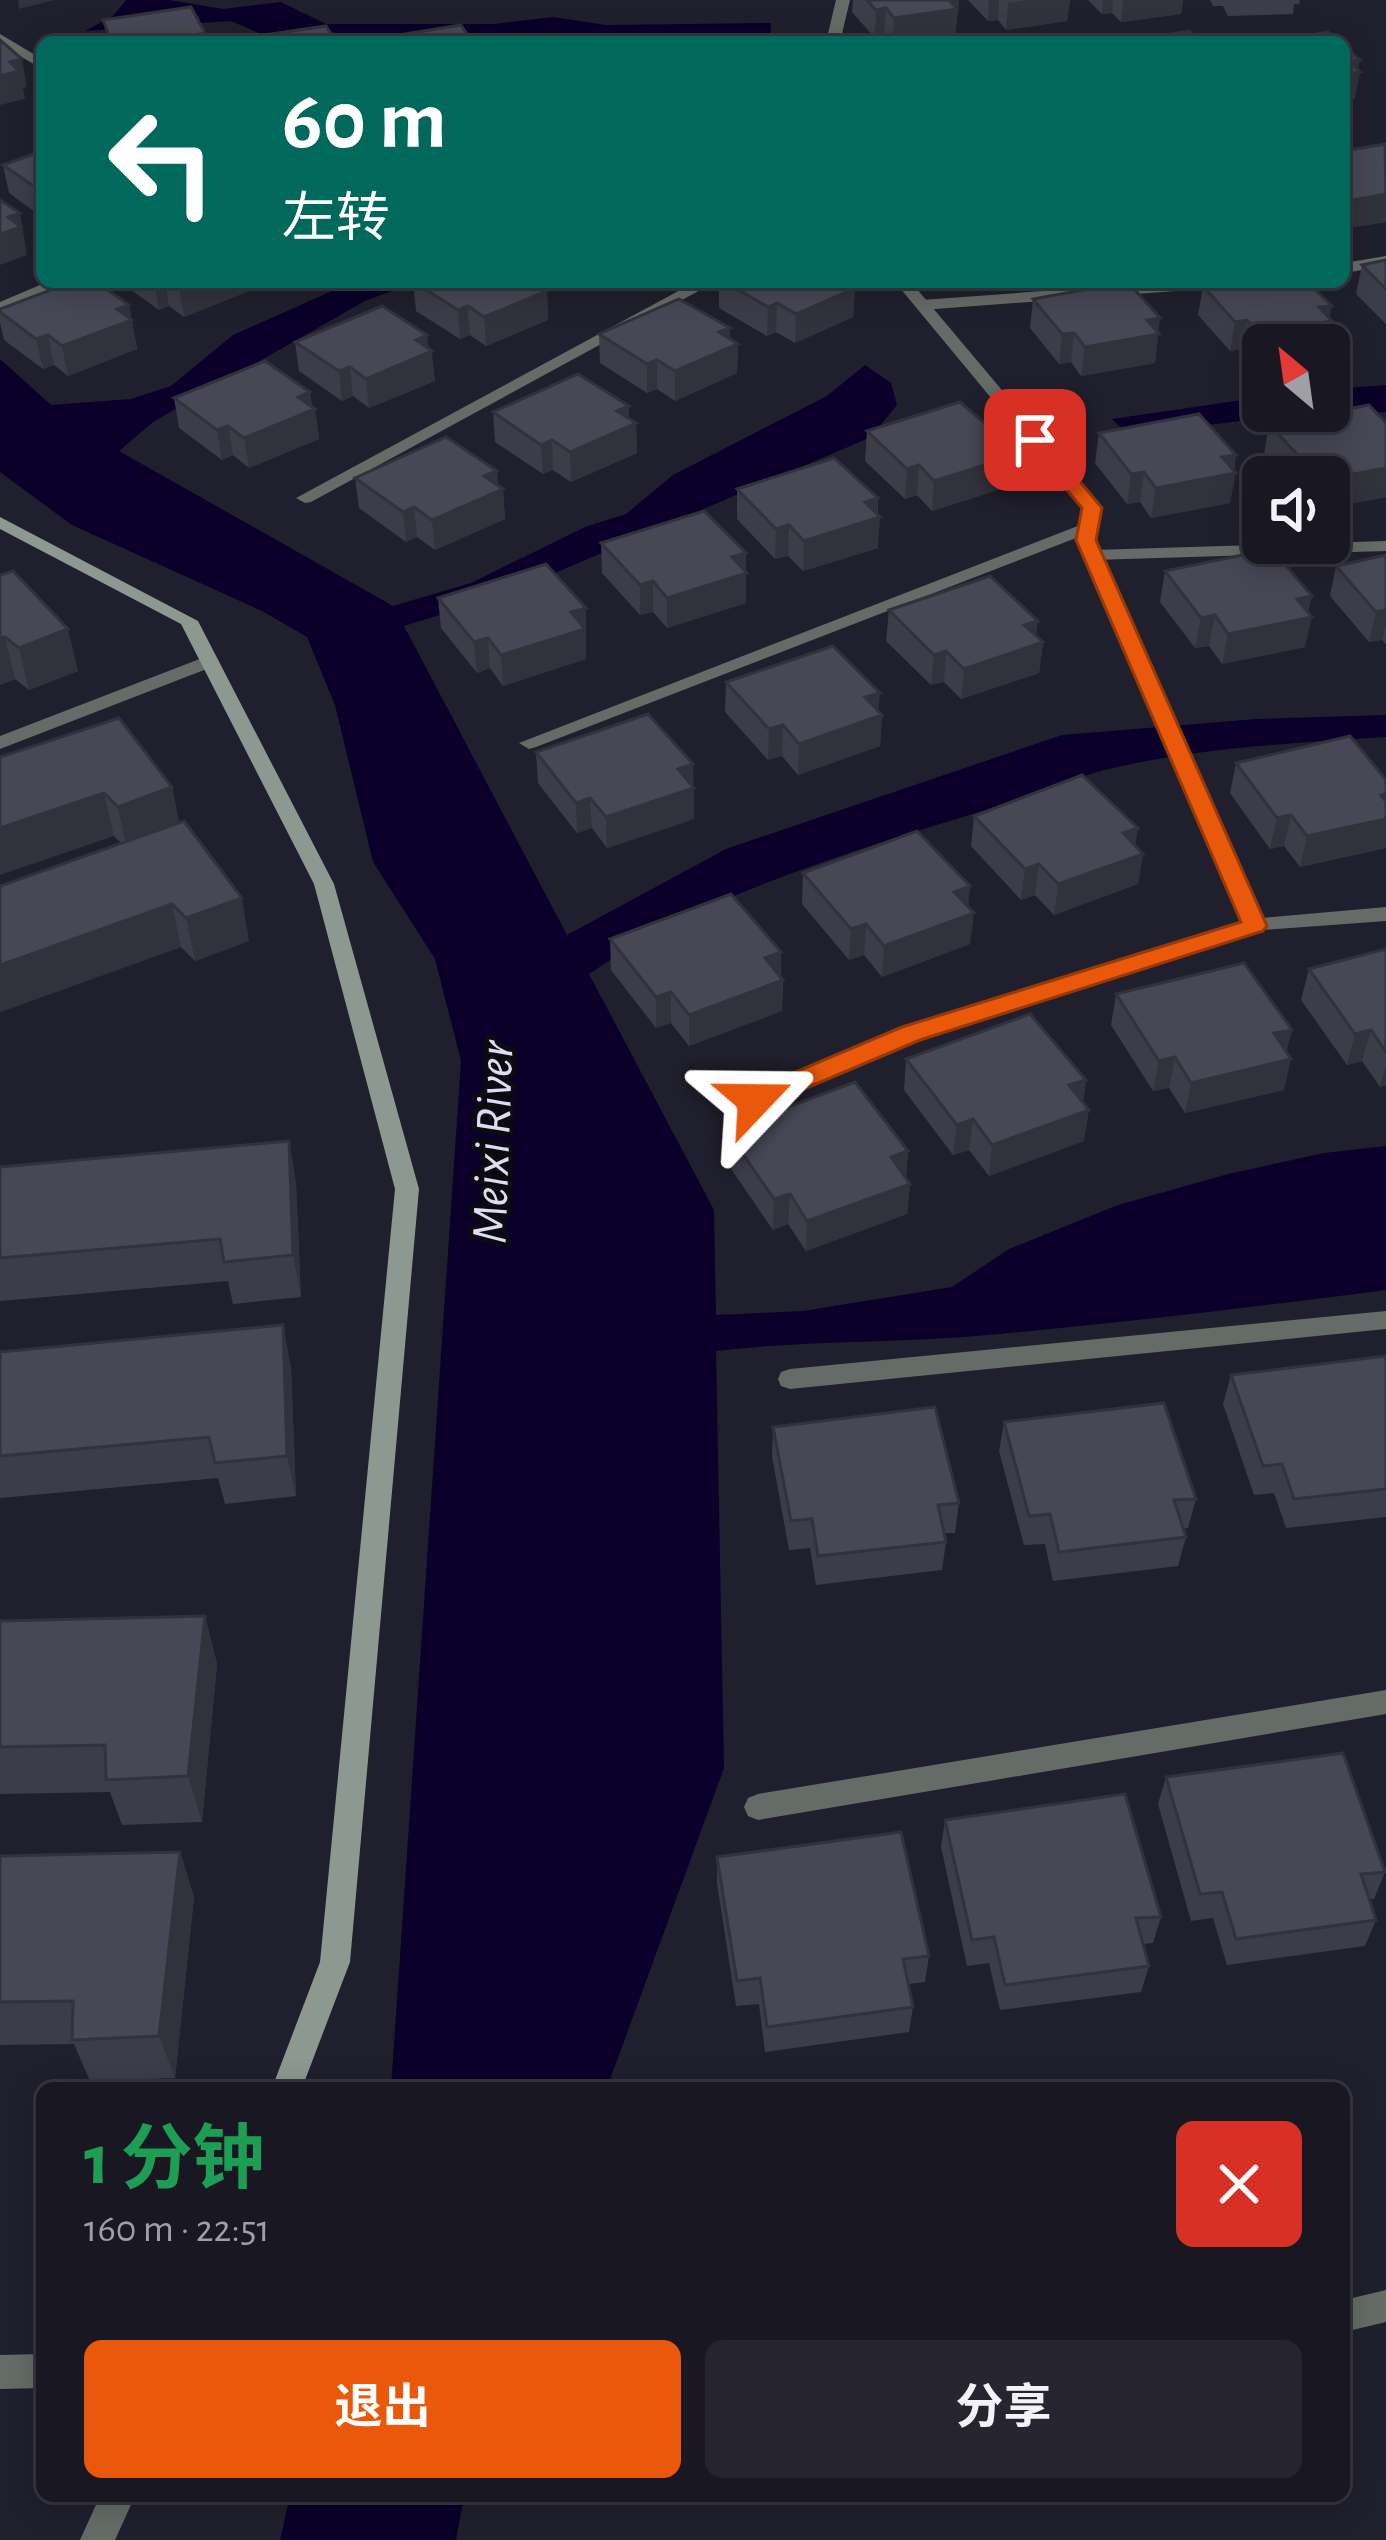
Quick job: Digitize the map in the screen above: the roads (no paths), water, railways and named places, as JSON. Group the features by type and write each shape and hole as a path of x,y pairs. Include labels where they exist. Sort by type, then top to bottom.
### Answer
{"street":[{"path":"834,36 843,0"},
{"path":"1,40 36,61"},
{"path":"1350,267 1386,261"},
{"path":"0,308 46,288"},
{"path":"304,498 696,288"},
{"path":"908,288 1092,508 1086,540 1255,926"},
{"path":"922,305 1149,288"},
{"path":"0,522 189,621 324,884 406,1190 335,1962 289,2082"},
{"path":"529,742 1088,527"},
{"path":"1093,555 1386,546"},
{"path":"0,742 210,661"},
{"path":"755,1100 911,1034 1255,926 1386,914"},
{"path":"790,1379 1386,1320"},
{"path":"758,1808 1386,1702"},
{"path":"1350,2315 1386,2306"},
{"path":"0,2372 36,2371"},
{"path":"97,2540 115,2502"}],"water":[{"path":"126,0 169,0 223,9 281,2 326,24 494,24 553,17 606,25 771,23 770,36 327,32 266,36 231,21 85,31 113,16"},
{"path":"339,288 400,288 365,301 153,422 119,451 393,606 471,583 585,527 626,514 673,475 827,396 865,365 891,383 897,405 871,437 504,595 404,626 567,935 726,849 1062,735 1256,719 1386,715 1386,737 1209,751 1077,778 733,896 589,974 714,1210 716,1315 803,1311 952,1287 1009,1249 1118,1205 1228,1174 1324,1153 1386,1146 1386,1290 1017,1332 716,1351 724,1768 609,2082 391,2082 461,1061 435,959 373,862 335,705 307,637 262,611 72,525 0,472 0,359 51,405 131,399 171,386 233,335"},
{"path":"1386,385 1386,412 1350,414 1350,388"},
{"path":"1242,400 1242,421 1128,435 1112,419"}],"waterway":[{"name":"Meixi River","path":"368,2540 376,2502"}]}
